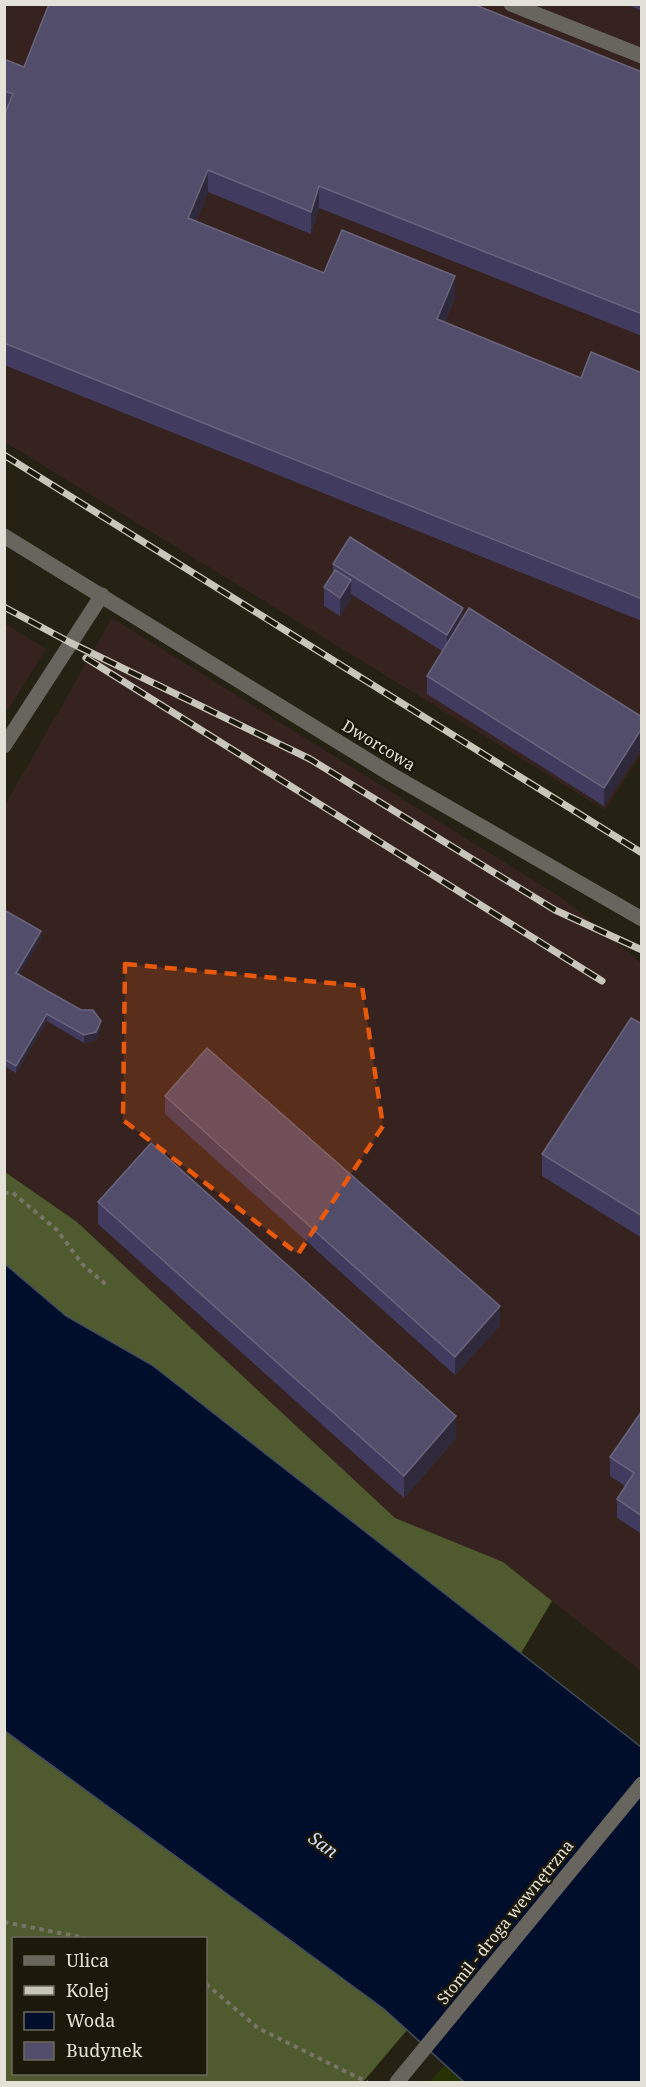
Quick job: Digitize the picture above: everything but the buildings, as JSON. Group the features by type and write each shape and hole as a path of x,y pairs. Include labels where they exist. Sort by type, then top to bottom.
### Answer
{"street":[{"path":"511,4 642,56"},
{"name":"Dworcowa","path":"4,536 392,775 642,919"},
{"path":"4,746 102,595"},
{"name":"Stomil - droga wewnętrzna","path":"397,2082 642,1784"}],"path":[{"path":"4,1193 13,1193 57,1230 83,1265 109,1287"},
{"path":"4,1922 80,1937"},
{"path":"207,1985 258,2028 367,2082"}],"highlighted area":[{"path":"125,964 362,986 383,1126 298,1254 123,1120"}],"shaded area":[{"path":"4,5 641,5 642,753 605,810 5,442"},
{"path":"112,618 562,898 641,963 641,1671 503,1562 395,1519 77,1222 5,1172 5,805"},
{"path":"5,624 46,649 5,714"}],"green space":[{"path":"5,1172 77,1222 395,1518 503,1562 552,1601 521,1653 152,1365 66,1316 5,1264"},
{"path":"4,1731 384,2009 407,2030 363,2082 5,2082"},
{"path":"445,2065 464,2082 430,2082"}],"water":[{"name":"San","path":"5,1264 66,1316 152,1365 641,1747 641,2082 464,2082 384,2009 5,1731"}],"railway":[{"path":"4,455 642,853"},
{"path":"4,607 71,643 310,759 555,910 642,950"},
{"path":"86,658 602,981"}]}
